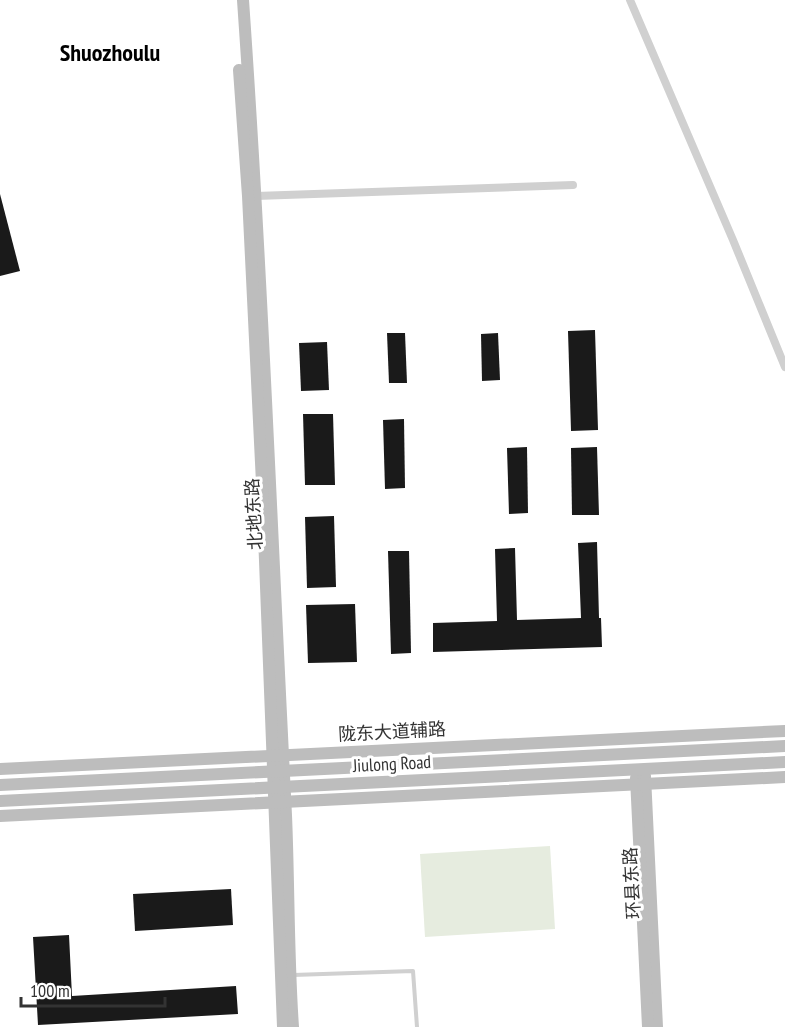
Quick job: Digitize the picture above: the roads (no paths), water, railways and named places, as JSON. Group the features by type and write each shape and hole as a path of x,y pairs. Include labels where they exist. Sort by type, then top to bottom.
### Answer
{"street":[{"name":"北地东路","path":"235,0 248,196 293,1027"},
{"name":"北地东路","path":"243,0 256,196 278,756"},
{"path":"630,0 785,367"},
{"path":"256,196 573,185"},
{"name":"陇东大道辅路","path":"0,770 785,731"},
{"name":"环县东路","path":"639,738 657,1027"},
{"name":"Jiulong Road","path":"0,785 785,746"},
{"name":"Jiulong Road","path":"0,801 785,762"},
{"path":"0,816 785,777"},
{"name":"环县东路","path":"641,784 648,1027"},
{"name":"北地东路","path":"280,802 283,1027"}],"lane":[{"path":"289,975 413,971 417,1027"}],"district":[{"name":"Shuozhoulu","path":"110,53"}]}
